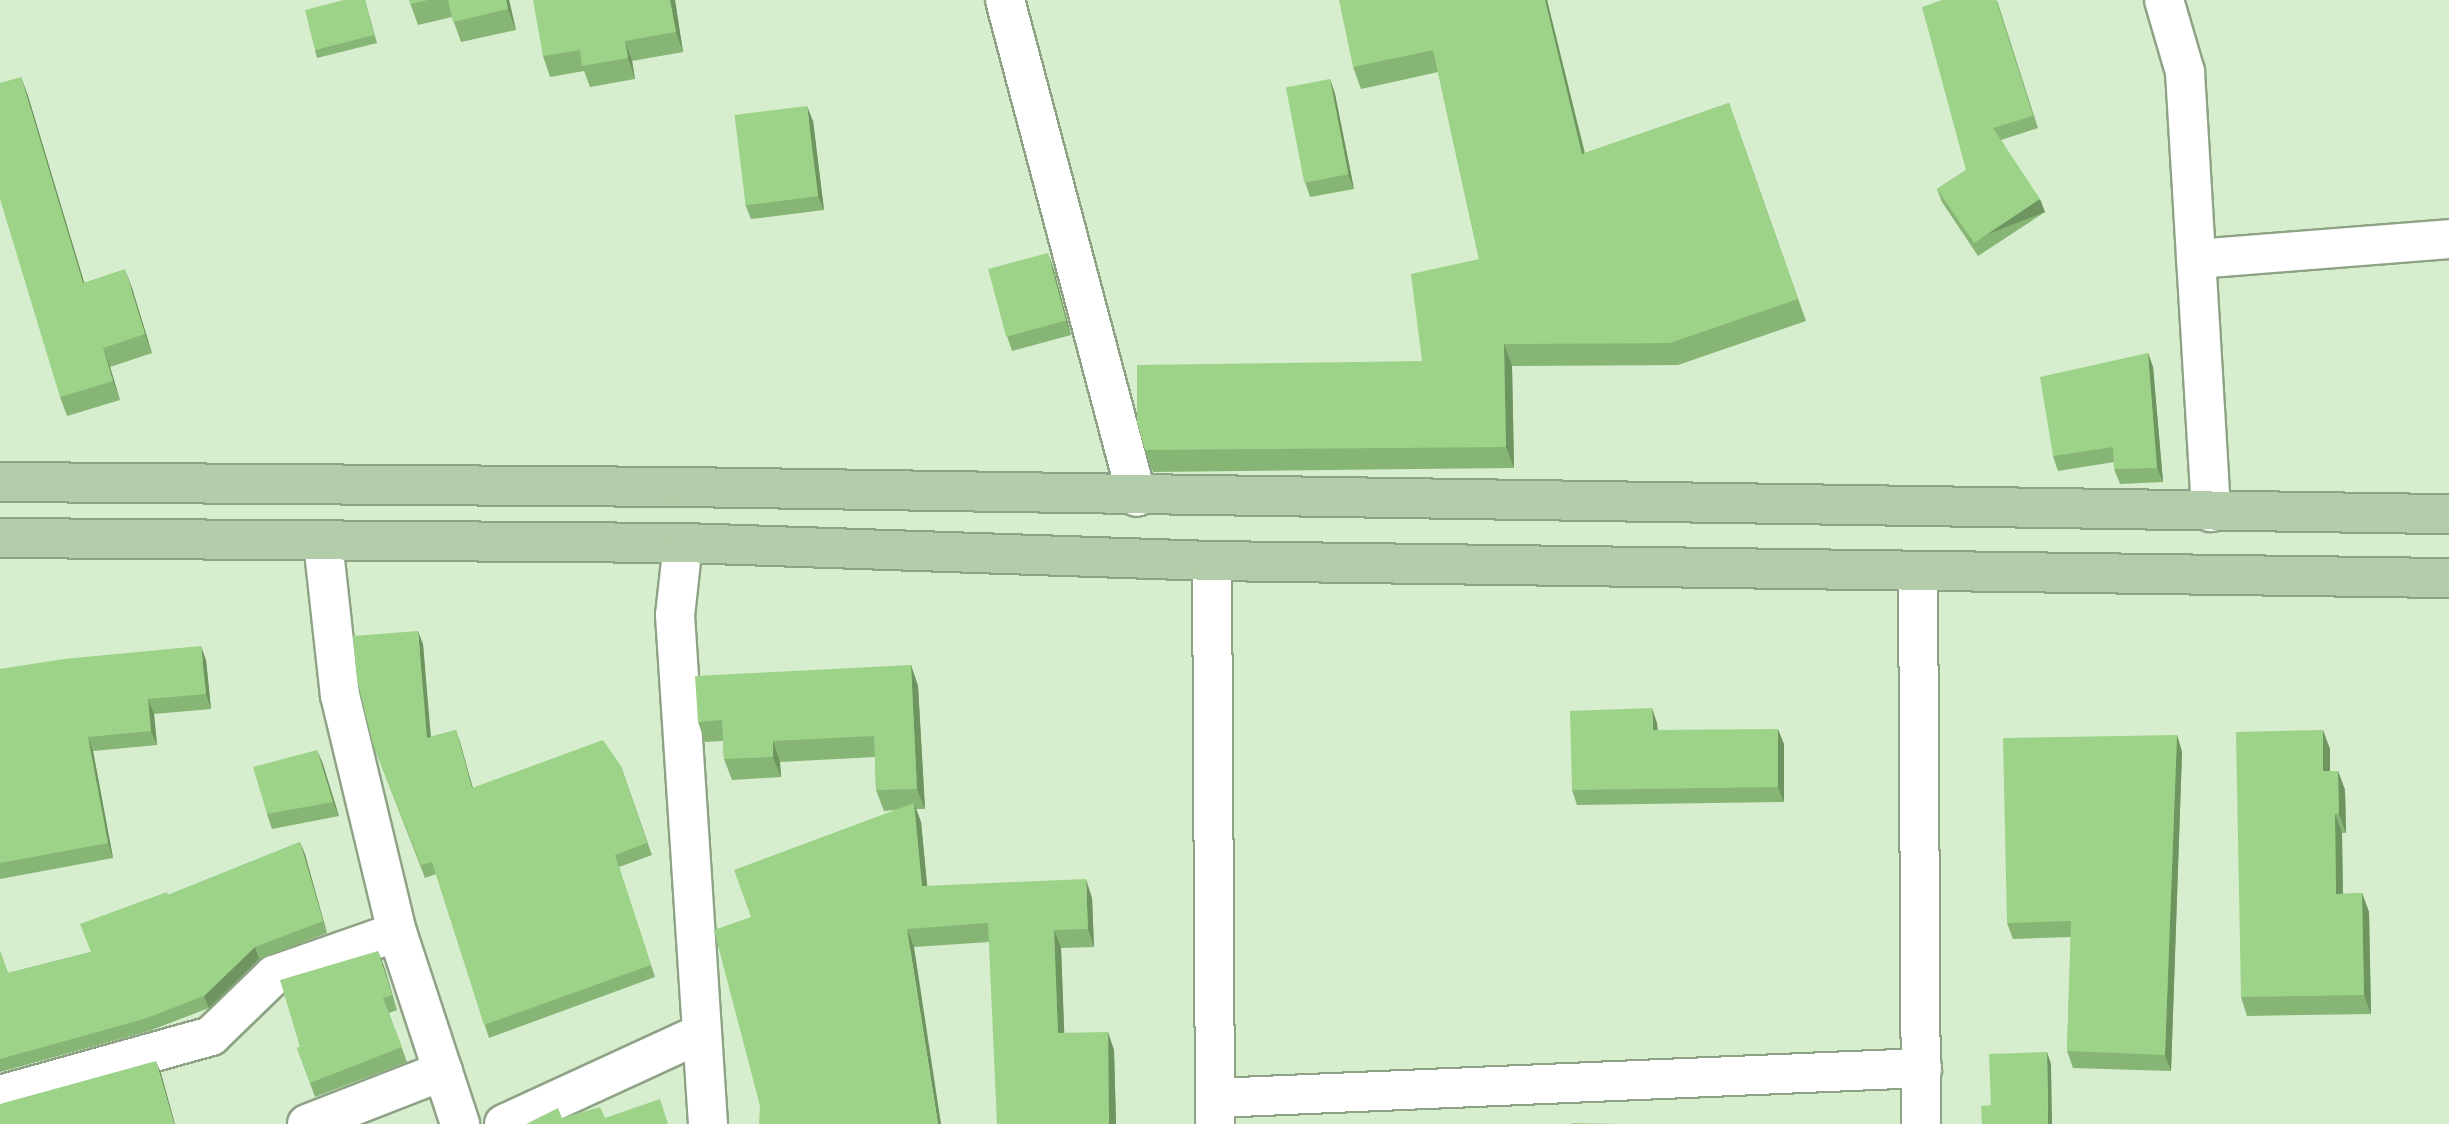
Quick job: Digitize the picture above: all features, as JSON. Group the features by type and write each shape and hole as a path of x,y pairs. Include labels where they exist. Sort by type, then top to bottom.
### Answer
{"main road":[{"path":"0,482 696,487 1137,497 2449,514"},
{"path":"0,538 682,543 1212,561 2449,578"}],"street":[{"path":"1005,0 1137,497"},
{"path":"2164,0 2185,72 2211,512"},
{"path":"2196,259 2449,239"},
{"path":"323,542 340,695 397,932 460,1124"},
{"path":"682,543 675,615 700,1034 708,1124"},
{"path":"1212,561 1215,1111 1922,1068"},
{"path":"1918,572 1921,1124"},
{"path":"0,1095 211,1035 274,975 397,932"},
{"path":"504,1124 700,1034"},
{"path":"307,1124 443,1071"}],"building":[{"path":"344,0 365,0 374,35 315,50 305,10"},
{"path":"409,0 428,0 410,4"},
{"path":"448,0 506,0 508,9 453,22"},
{"path":"533,0 670,0 676,32 625,41 628,58 582,66 580,50 543,56"},
{"path":"1339,0 1545,0 1582,154 1729,103 1798,299 1670,343 1504,344 1506,447 1145,450 1137,421 1137,365 1422,361 1411,274 1479,259 1433,50 1353,67"},
{"path":"1942,0 1996,0 2033,116 1993,128 2040,199 1974,243 1937,189 1966,170 1922,7"},
{"path":"21,77 83,283 125,269 145,334 103,348 113,381 60,397 0,199 0,83"},
{"path":"1330,79 1349,174 1304,183 1286,88"},
{"path":"807,106 818,196 746,205 735,115"},
{"path":"1048,253 1066,321 1006,337 988,269"},
{"path":"2148,353 2157,468 2114,469 2113,447 2053,456 2040,377"},
{"path":"418,631 427,738 456,730 472,788 603,740 621,766 647,843 615,855 651,965 484,1025 432,862 421,865 373,744 357,679 353,636"},
{"path":"201,646 206,694 148,699 151,731 88,737 108,843 0,863 0,669 64,659"},
{"path":"911,665 917,789 876,790 874,736 773,741 773,757 724,759 722,720 698,722 695,676"},
{"path":"1652,708 1653,730 1778,729 1778,787 1572,790 1570,711"},
{"path":"2323,730 2323,771 2338,771 2339,814 2335,814 2336,894 2362,893 2364,995 2241,997 2236,732"},
{"path":"2177,735 2165,1055 2067,1051 2071,921 2007,923 2003,738"},
{"path":"317,750 333,802 267,814 253,767"},
{"path":"914,803 922,886 1086,879 1088,929 1054,930 1058,1033 1108,1032 1109,1124 997,1124 988,923 907,929 938,1124 759,1124 760,1106 714,930 751,917 734,870"},
{"path":"300,842 323,921 255,947 204,996 144,1019 0,1059 0,951 8,973 91,952 80,924 167,892 168,895"},
{"path":"378,951 392,995 383,998 402,1047 310,1083 297,1048 300,1047 280,980"},
{"path":"2047,1052 2048,1124 1982,1124 1981,1106 1991,1105 1989,1054"},
{"path":"156,1061 174,1124 0,1124 0,1104"},
{"path":"660,1099 668,1124 526,1124 558,1108 562,1118 600,1107 605,1118"}]}
